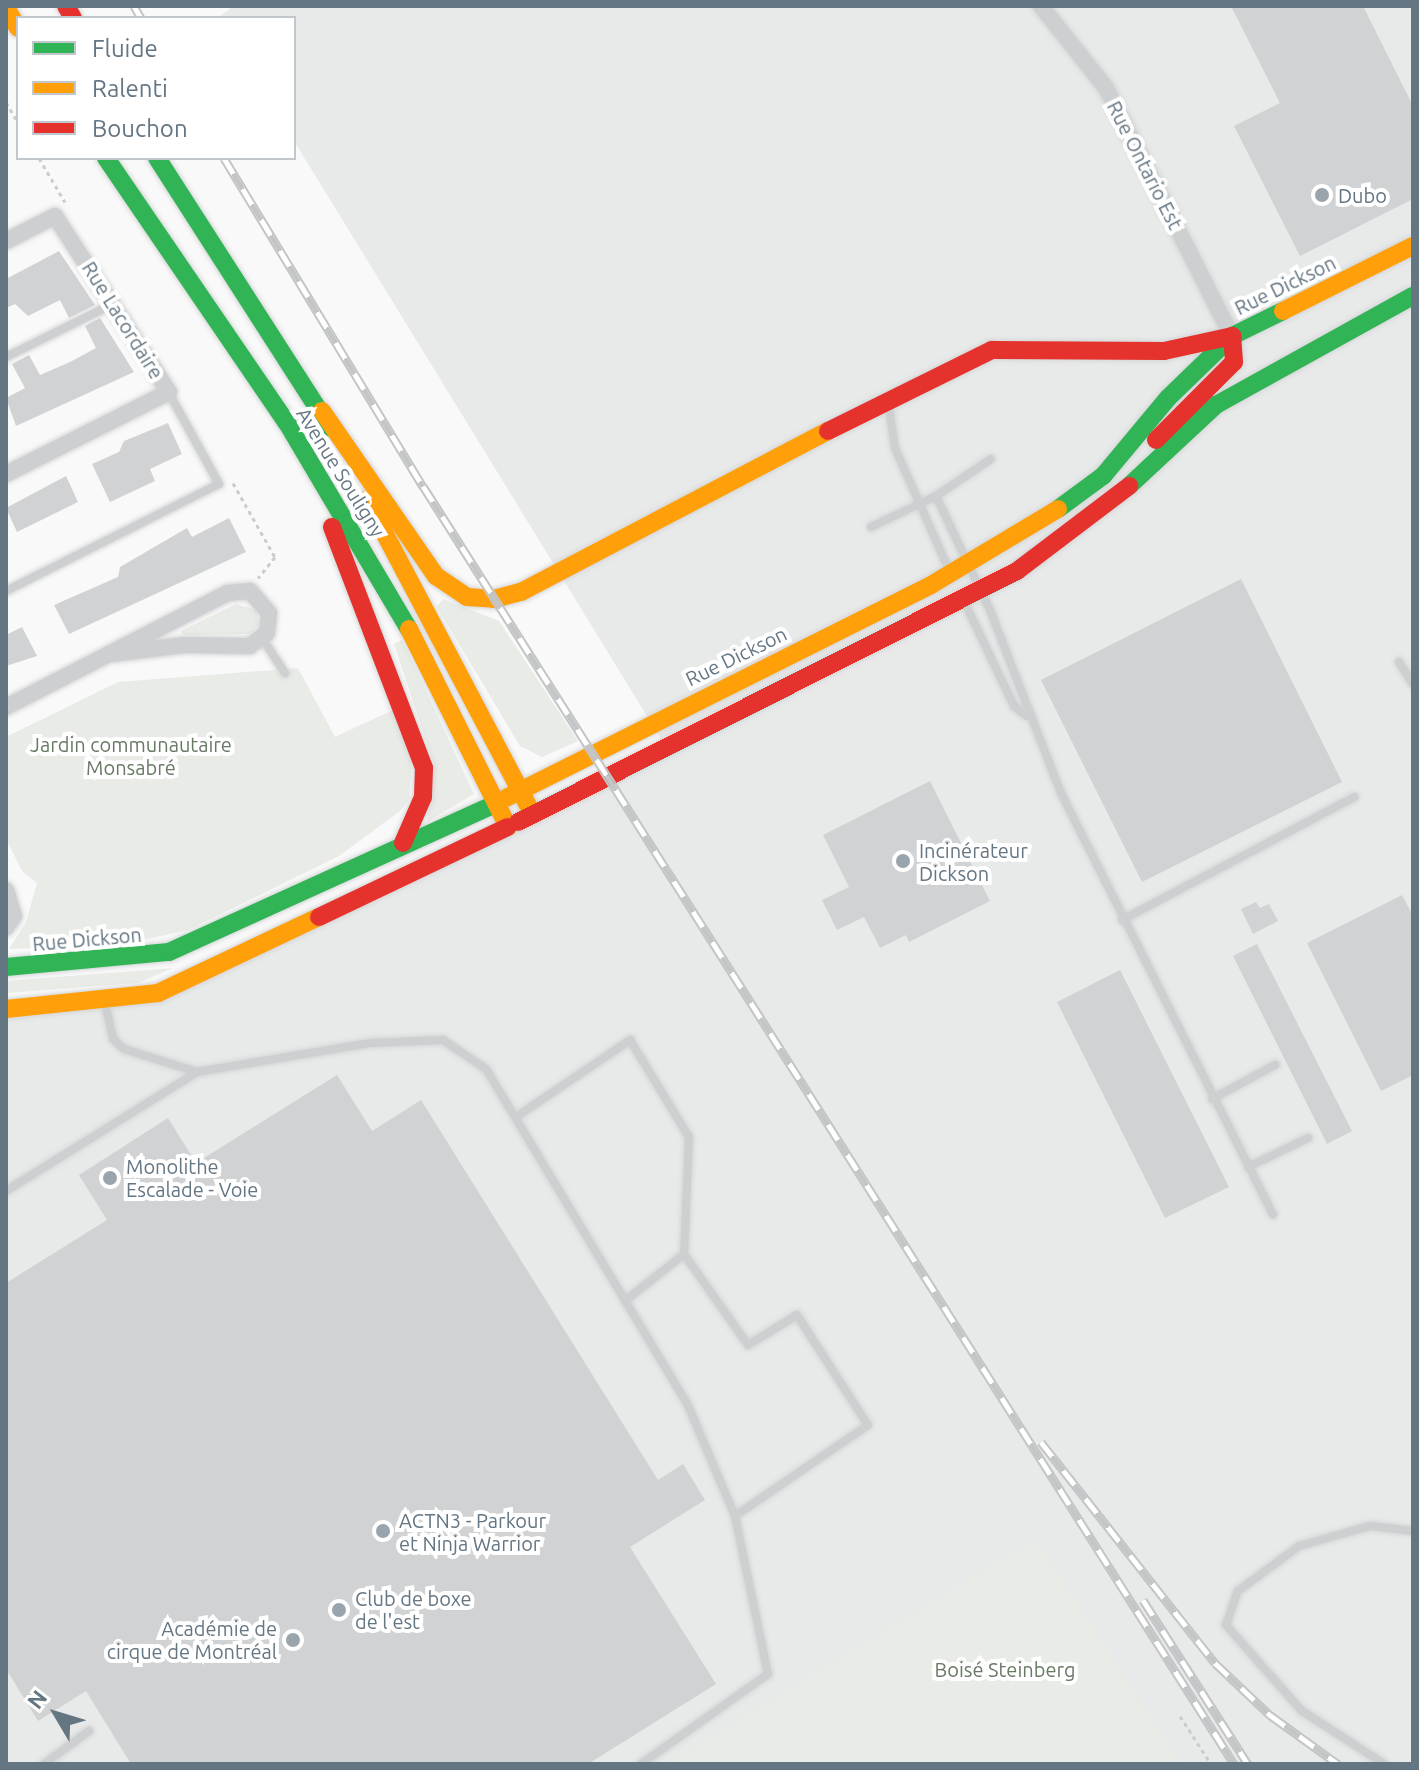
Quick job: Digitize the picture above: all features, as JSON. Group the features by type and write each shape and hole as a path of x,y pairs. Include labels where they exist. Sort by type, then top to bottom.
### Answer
{"main road":[{"name":"Avenue Souligny","path":"107,160 287,423 394,599 508,827"},
{"name":"Avenue Souligny","path":"158,160 322,411 533,815"},
{"name":"Rue Dickson","path":"6,967 169,952 403,843 497,803 951,574 1086,490 1232,336 1413,246"},
{"path":"6,1009 105,1003 158,993 204,974 533,815 980,589 1091,520 1216,405 1413,296"},
{"path":"322,411 436,576 467,597 494,599 521,592 890,398 992,350 1164,351 1232,336 1234,362 1181,411 1091,520"},
{"path":"287,423 369,611 419,749 424,790 403,843"}],"street":[{"name":"Rue Ontario Est","path":"1041,6 1106,88 1232,336"},
{"name":"Rue Lacordaire","path":"6,241 55,216 169,392 6,474"},
{"path":"6,707 112,654 240,591 265,603 270,623 262,638 240,648 184,645 112,654"},
{"path":"6,890 14,909 6,928"}],"lane":[{"path":"6,357 114,303"},
{"path":"6,591 219,484 169,392"},
{"path":"890,398 890,434 919,505 1014,706 1027,716"},
{"path":"871,527 936,496 991,459"},
{"path":"936,496 980,589 1026,699 1027,716 1122,920 1273,1215"},
{"path":"262,638 285,673"},
{"path":"1399,662 1413,684"},
{"path":"1122,920 1354,797"},
{"path":"105,1003 109,1030 124,1049 197,1072"},
{"path":"6,1191 197,1072 370,1043 443,1040 486,1069 687,1403 735,1516 768,1674 641,1764"},
{"path":"516,1117 630,1040 689,1137 684,1254 748,1345 797,1315 868,1425 735,1516"},
{"path":"1212,1099 1275,1065"},
{"path":"1248,1167 1308,1138"},
{"path":"625,1301 684,1254"},
{"path":"1384,1764 1302,1711 1226,1625 1238,1591 1299,1546 1370,1526 1413,1531"},
{"path":"44,1764 89,1731"}],"path":[{"path":"6,102 16,120"},
{"path":"1180,1716 1211,1764"}],"shaded area":[{"path":"233,6 1413,6 1413,1764 6,1764 6,1009 141,998 666,747 296,144 296,16 220,16"}],"green space":[{"path":"443,599 499,621 578,741 542,757 520,746 437,607"},
{"path":"236,604 256,610 259,624 250,634 183,635 181,631"},
{"path":"402,640 474,794 427,822 434,765 394,644"},
{"name":"Jardin communautaire Monsabré","path":"298,668 335,737 395,709 412,759 409,800 400,811 339,856 188,930 120,945 9,949 26,922 37,883 22,871 6,839 6,737 118,682"},
{"path":"173,968 138,983 6,993 6,981"},
{"name":"Boisé Steinberg","path":"1035,1539 1182,1764 666,1764"}],"building":[{"path":"1231,6 1363,6 1413,106 1413,199 1300,256 1234,126 1280,103"},
{"path":"59,251 95,305 69,318 60,300 28,316 15,304 6,308 6,279"},
{"path":"100,318 134,372 16,426 6,398 25,388 12,364 29,355 40,375 70,362 96,348 85,326"},
{"path":"168,423 182,454 150,469 155,481 110,502 92,464 119,452 124,441"},
{"path":"66,476 78,502 17,532 6,508"},
{"path":"229,518 246,552 69,634 54,605 118,577 120,567 187,528 192,537"},
{"path":"1241,579 1342,782 1142,882 1041,680"},
{"path":"22,627 37,656 6,666 6,635"},
{"name":"Incinérateur Dickson","path":"930,781 990,901 909,942 906,935 880,948 864,917 837,930 822,900 849,887 823,835"},
{"path":"1402,895 1413,916 1413,1075 1381,1091 1307,943"},
{"path":"1256,902 1260,908 1269,904 1278,921 1253,934 1241,909"},
{"path":"1257,944 1352,1131 1327,1144 1233,956"},
{"path":"1120,970 1229,1187 1165,1218 1057,1002"},
{"path":"337,1075 372,1131 421,1100 658,1480 683,1464 705,1500 630,1547 716,1684 588,1764 131,1764 86,1691 38,1721 6,1669 6,1283 107,1220 79,1175 168,1118 196,1163"}],"railway":[{"path":"134,6 140,16"},
{"path":"225,160 423,486 1234,1764"},
{"path":"1041,1442 1215,1663 1270,1715 1338,1764"},
{"path":"1143,1600 1248,1764"}],"traffic: fast":[{"path":"107,160 287,423 409,629"},
{"path":"158,160 330,427"},
{"path":"1129,486 1216,405 1413,296"},
{"path":"1058,509 1103,476 1168,398 1232,336 1283,311"},
{"path":"6,967 169,952 497,803"}],"traffic: slow":[{"path":"6,8 16,25"},
{"path":"1283,311 1413,246"},
{"path":"322,411 436,576 467,597 494,599 521,592 828,431"},
{"path":"367,500 533,815"},
{"path":"506,798 931,585 1058,509"},
{"path":"409,629 508,827"},
{"path":"6,1009 158,993 319,917"}],"traffic: jam":[{"path":"66,6 72,16"},
{"path":"1156,440 1234,362 1232,336"},
{"path":"828,431 992,350 1164,351 1232,336"},
{"path":"518,822 1017,571 1129,486"},
{"path":"332,527 424,768 423,797 403,843"},
{"path":"319,917 508,827"}],"place":[{"name":"Dubo","path":"1322,195"},
{"name":"Incinérateur Dickson","path":"903,861"},
{"name":"Monolithe Escalade - Voie","path":"110,1178"},
{"name":"ACTN3 - Parkour et Ninja Warrior","path":"383,1531"},
{"name":"Club de boxe de l'est","path":"339,1610"},
{"name":"Académie de cirque de Montréal","path":"293,1640"}]}
